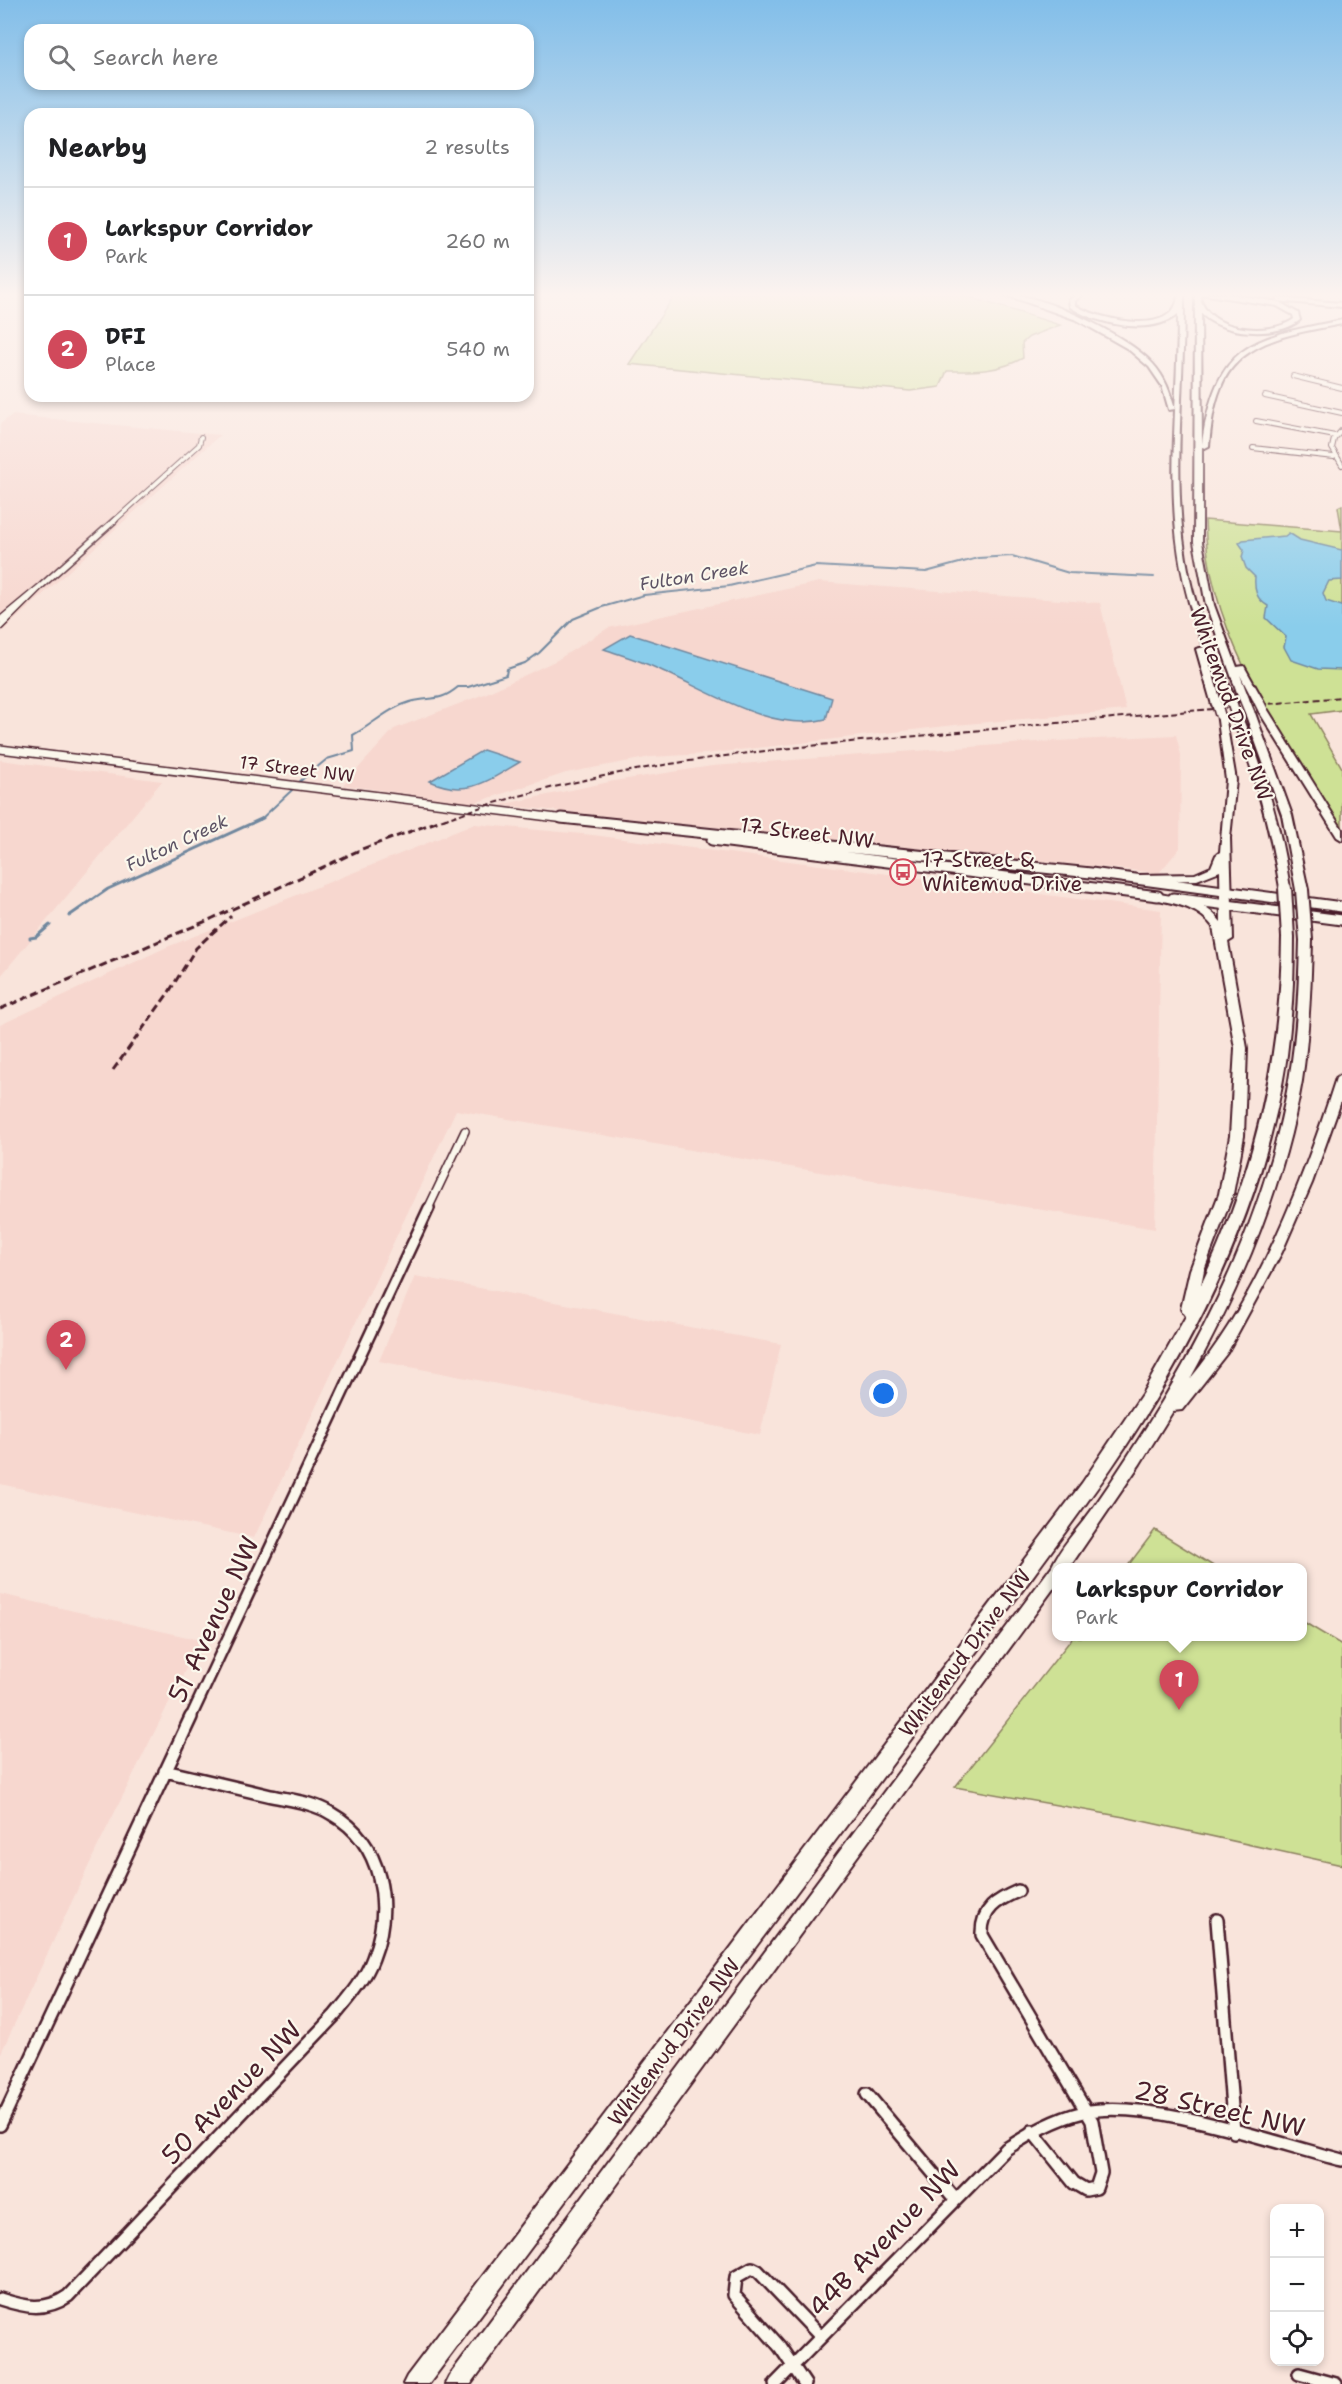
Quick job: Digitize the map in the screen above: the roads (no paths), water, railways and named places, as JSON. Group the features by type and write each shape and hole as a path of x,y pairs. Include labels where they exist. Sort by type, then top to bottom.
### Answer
{"highway":[{"path":"1171,404 1177,484"},
{"path":"1177,484 1179,404"},
{"path":"1197,515 1198,404"},
{"path":"1197,515 1210,404"},
{"name":"Whitemud Drive NW","path":"415,2384 1086,1492 1123,1437 1182,1338 1230,1232 1273,1096 1288,995 1285,888 1271,813 1260,775 1192,603 1185,573 1178,517 1177,484"},
{"name":"Whitemud Drive NW","path":"1063,1563 1144,1448 1203,1345 1249,1245 1272,1177 1291,1102 1300,1048 1305,998 1306,940 1302,890 1287,816 1210,605 1201,563 1197,515"},
{"path":"1192,603 1197,636 1218,710 1231,780 1225,838 1224,898 1234,1004"},
{"path":"1210,605 1263,710 1342,837"},
{"path":"1139,878 1182,879 1207,874 1216,869 1225,838"},
{"path":"1149,895 1191,904 1213,918 1219,927 1241,1048 1237,1136 1226,1194 1197,1270 1182,1338"},
{"path":"1144,1448 1221,1350 1269,1260 1297,1198 1331,1115 1342,1078"},
{"name":"Whitemud Drive NW","path":"457,2384 1052,1577"}],"main road":[{"name":"17 Street NW","path":"0,749 590,822 697,838 1149,895 1342,907"},
{"name":"17 Street NW","path":"590,822 688,830 911,856 1139,878 1224,898 1342,920"}],"street":[{"path":"1302,404 1342,413"},
{"path":"1256,421 1335,436"},
{"path":"1342,430 1335,436 1330,446 1334,458 1342,465"},
{"path":"0,620 199,445 201,437"},
{"path":"1253,448 1334,458"},
{"path":"0,627 41,586"},
{"name":"51 Avenue NW","path":"0,2125 465,1131"},
{"name":"50 Avenue NW","path":"0,2299 27,2308 50,2308 68,2296 352,1995 364,1977 380,1937 383,1916 380,1874 363,1840 349,1825 334,1814 300,1803 165,1771"},
{"path":"1018,1891 987,1908 981,1921 982,1935 1088,2111 1094,2127 1101,2172 1099,2183 1092,2190 1082,2189 1074,2183 1032,2131"},
{"path":"1217,1920 1234,2132"},
{"path":"867,2094 955,2199"},
{"name":"28 Street NW","path":"1032,2131 1088,2111 1112,2108 1147,2110 1342,2160"},
{"name":"44B Avenue NW","path":"774,2384 955,2199 1006,2149 1032,2131"},
{"path":"805,2384 793,2366 734,2295 734,2281 738,2274 752,2268 758,2271 808,2320 821,2337"},
{"path":"1299,2374 1336,2384"}],"water":[{"path":"1289,533 1300,540 1342,550 1342,580 1329,581 1323,593 1326,601 1342,606 1342,670 1318,669 1291,660 1284,647 1286,637 1266,618 1268,606 1258,597 1255,577 1246,568 1242,557 1244,550 1239,543 1243,540 1285,536"},
{"path":"630,634 832,698 826,719 805,722 761,715 650,665 604,649"},
{"path":"483,750 520,762 477,785 455,788 430,781"}],"waterway":[{"name":"Fulton Creek","path":"299,782 327,759 354,751 353,735 394,708 417,700 440,697 458,687 468,687 506,675 507,669 525,663 539,653 573,619 602,607 644,595 729,586 816,566 926,572 978,558 1012,556 1069,573 1154,577"},
{"name":"Fulton Creek","path":"261,819 292,790"},
{"name":"Fulton Creek","path":"69,916 108,889 261,819"},
{"name":"Fulton Creek","path":"30,938 36,937 50,925"}],"railway":[{"path":"443,820 561,785 682,762 806,746 1342,697"},
{"path":"0,1009 211,919 362,849 447,818"},
{"path":"113,1070 169,992 196,948 231,916"}],"place":[{"name":"17 Street & Whitemud Drive","path":"903,872"},
{"name":"DFI","path":"66,1370"},
{"name":"Larkspur Corridor","path":"1179,1710"}]}
